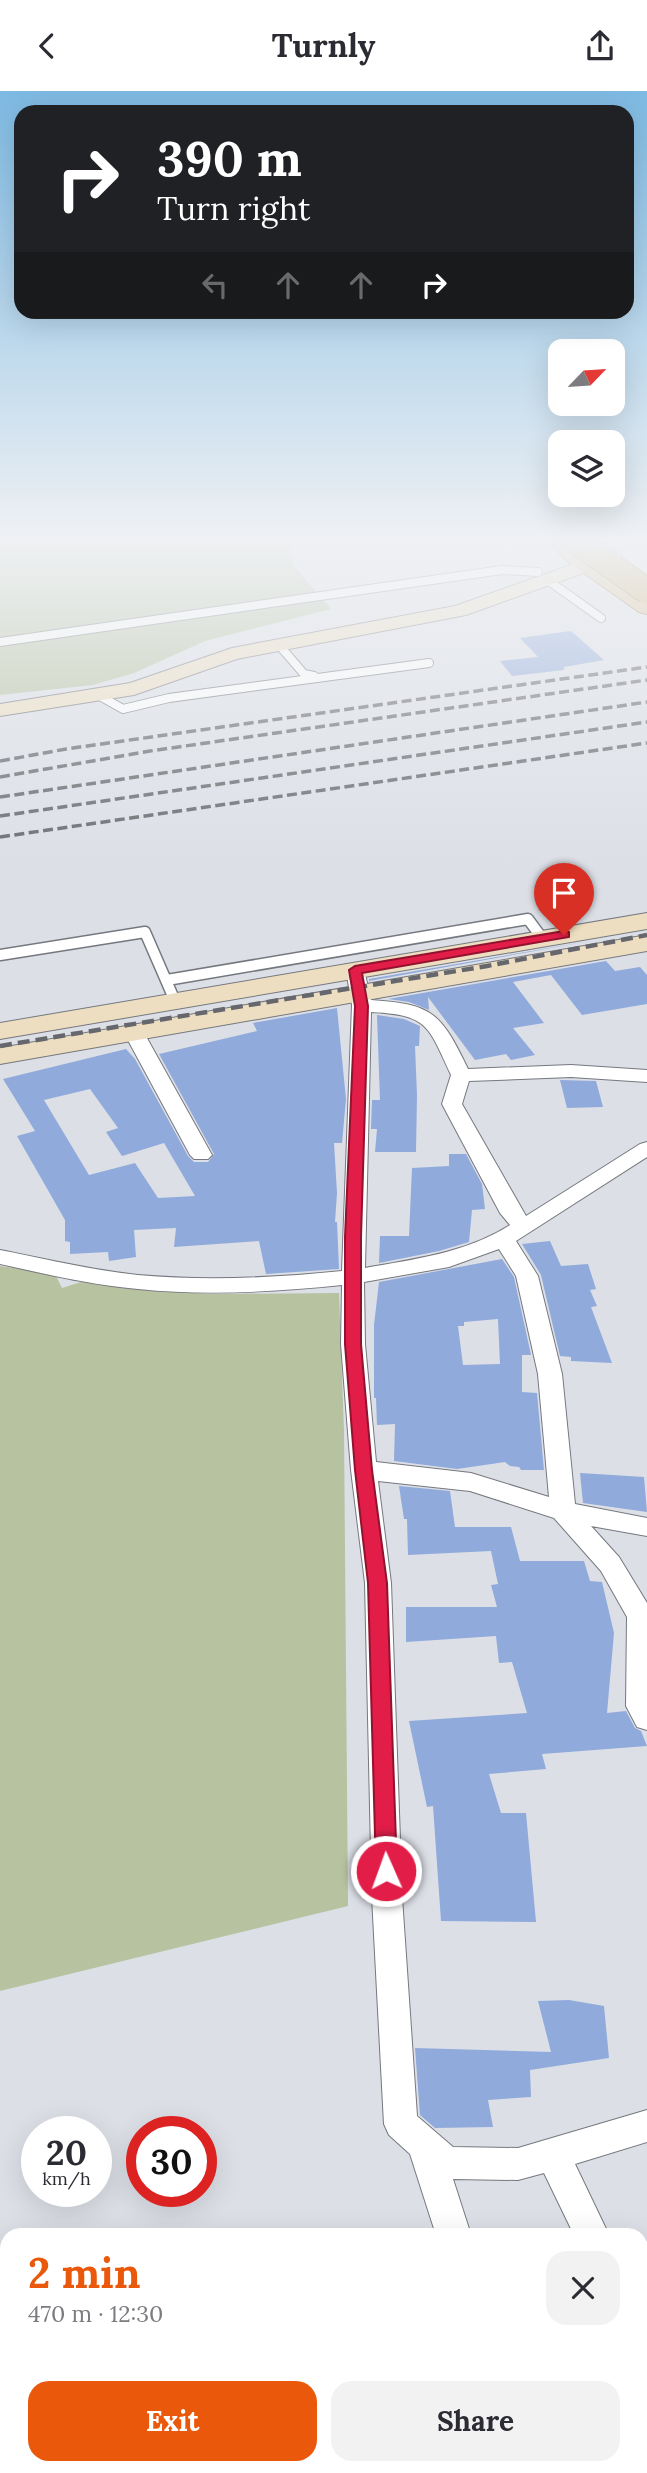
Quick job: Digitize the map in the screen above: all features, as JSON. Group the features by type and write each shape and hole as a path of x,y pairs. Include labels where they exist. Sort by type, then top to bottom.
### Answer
{"main road":[{"path":"0,700 114,684 215,652"},
{"path":"0,710 134,689 242,652"},
{"path":"0,1031 171,991 359,990 542,938 647,921"},
{"path":"0,1056 359,990 647,943"}],"street":[{"path":"647,1719 640,1706 641,1616 610,1564 563,1511 550,1374 511,1213 452,1104 461,1075 448,1049 421,1014 359,990 353,1344 364,1470 378,1583 387,1897 401,2124 447,2163 518,2164 647,2126"},
{"path":"133,1031 201,1155"},
{"path":"461,1075 571,1070 647,1076"},
{"path":"0,1257 107,1278 203,1285 285,1285 353,1277 449,1260 514,1233 647,1148"},
{"path":"364,1470 471,1482 563,1511 647,1527"},
{"path":"424,2143 452,2228"},
{"path":"552,2154 589,2228"}],"lane":[{"path":"286,652 307,675 342,674"},
{"path":"98,695 123,709 169,698 429,663"},
{"path":"0,955 145,932 171,991 528,919 542,938"}],"green space":[{"path":"0,652 180,652 134,673 93,685 0,695"},
{"path":"0,1266 55,1274 62,1288 81,1282 206,1294 339,1293 344,1431 348,1906 0,1991"}],"building":[{"path":"533,652 595,652 604,660 564,667 564,670 512,676 500,661 538,657"},
{"path":"590,941 369,981 369,979"},
{"path":"606,961 615,971 640,967 647,975 647,1004 582,1015 551,975 513,982 544,1023 513,1028 535,1055 511,1060 506,1054 475,1060 428,997 429,1010 409,1002 388,999"},
{"path":"337,1008 346,1099 342,1143 334,1143 337,1193 335,1222 339,1269 266,1274 259,1241 174,1247 176,1228 134,1230 136,1257 109,1261 108,1252 70,1254 70,1242 65,1241 65,1220 17,1136 35,1131 3,1079 126,1049 135,1059 188,1156 194,1162 208,1162 214,1154 159,1054 257,1031 253,1023","holes":["90,1089 118,1128 106,1132 122,1156 164,1143 195,1196 158,1198 135,1163 89,1175 44,1100"]},
{"path":"377,1015 404,1019 420,1026 419,1046 415,1046 416,1152 375,1152 377,1129 371,1129 372,1100 380,1100"},
{"path":"560,1080 596,1081 603,1107 567,1108"},
{"path":"449,1154 466,1154 482,1184 485,1209 472,1210 469,1242 379,1263 380,1236 409,1236 412,1168 449,1166"},
{"path":"550,1241 561,1266 588,1264 596,1289 590,1290 597,1306 591,1307 612,1363 571,1361 571,1357 560,1356 541,1275 522,1244"},
{"path":"502,1259 514,1277 531,1355 522,1355 522,1392 537,1393 544,1470 521,1470 505,1462 457,1469 394,1461 395,1424 377,1425 374,1398 374,1325 379,1282","holes":["498,1319 500,1364 463,1365 458,1326 464,1326 464,1322"]},
{"path":"580,1473 644,1477 647,1512 583,1503"},
{"path":"399,1486 450,1491 455,1527 511,1527 520,1561 584,1561 590,1581 602,1582 614,1633 607,1713 626,1711 635,1728 641,1731 647,1746 542,1754 546,1769 489,1774 501,1813 526,1813 536,1922 441,1921 433,1806 427,1807 409,1721 527,1713 512,1662 499,1663 496,1636 406,1642 406,1607 497,1607 491,1585 498,1584 491,1551 408,1555 407,1519 404,1519"},
{"path":"569,2000 604,2006 609,2058 530,2070 531,2097 488,2100 493,2127 435,2128 420,2115 415,2048 551,2052 538,2001"}],"railway":[{"path":"0,761 66,749 647,667"},
{"path":"0,777 150,751 647,680"},
{"path":"0,797 647,702"},
{"path":"0,816 647,722"},
{"path":"0,837 647,743"},
{"path":"0,1046 487,966 647,935"}],"route":[{"path":"386,1871 378,1583 364,1470 353,1344 353,1237 362,1006 355,970 564,935"}]}
